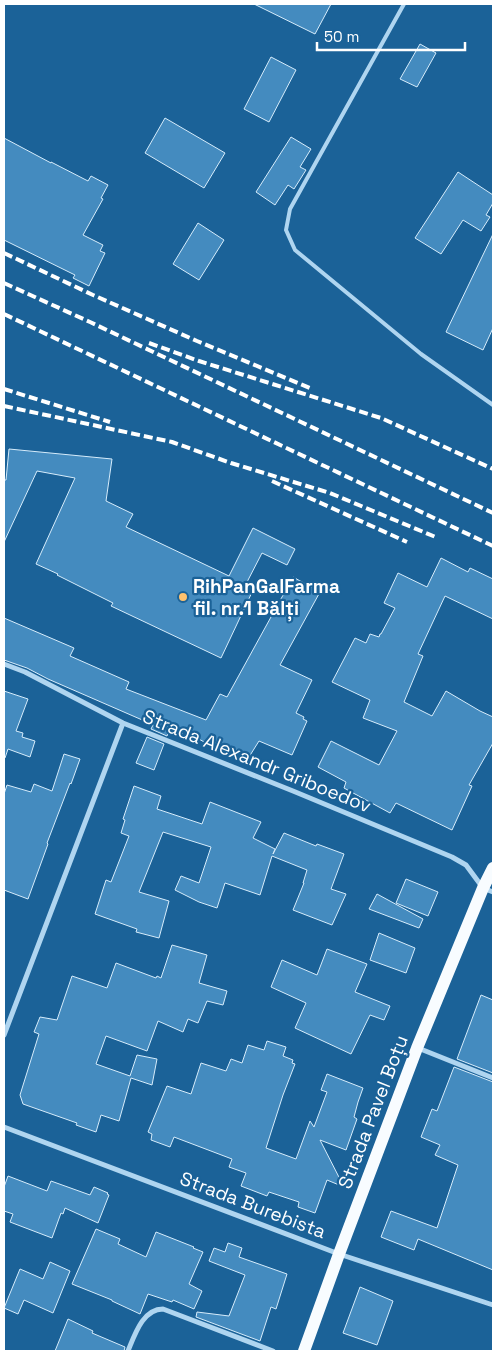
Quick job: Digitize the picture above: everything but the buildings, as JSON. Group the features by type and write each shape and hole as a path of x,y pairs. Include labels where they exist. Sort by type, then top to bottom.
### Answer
{"main road":[{"name":"Strada Pavel Boțu","path":"304,1351 417,1048 488,890 493,868"}],"street":[{"name":"Strada Alexandr Griboedov","path":"4,664 24,672 123,723 452,857 466,865 488,890"},
{"path":"4,1035 123,723"},
{"path":"417,1048 493,1078"},
{"name":"Strada Burebista","path":"4,1127 339,1254 493,1305"},
{"path":"128,1351 147,1314 153,1310 163,1309 274,1351"}],"lane":[{"path":"404,4 290,208 286,230 295,250 421,354 493,404"}],"railway":[{"path":"4,253 197,341 310,388"},
{"path":"4,283 493,513"},
{"path":"4,314 493,546"},
{"path":"149,343 199,361 381,418 493,469"},
{"path":"4,389 110,422"},
{"path":"4,406 172,442 231,463 330,493 438,538"},
{"path":"272,481 407,542"}],"place":[{"name":"RihPanGalFarma fil. nr.1 Bălți","path":"183,597"}]}
